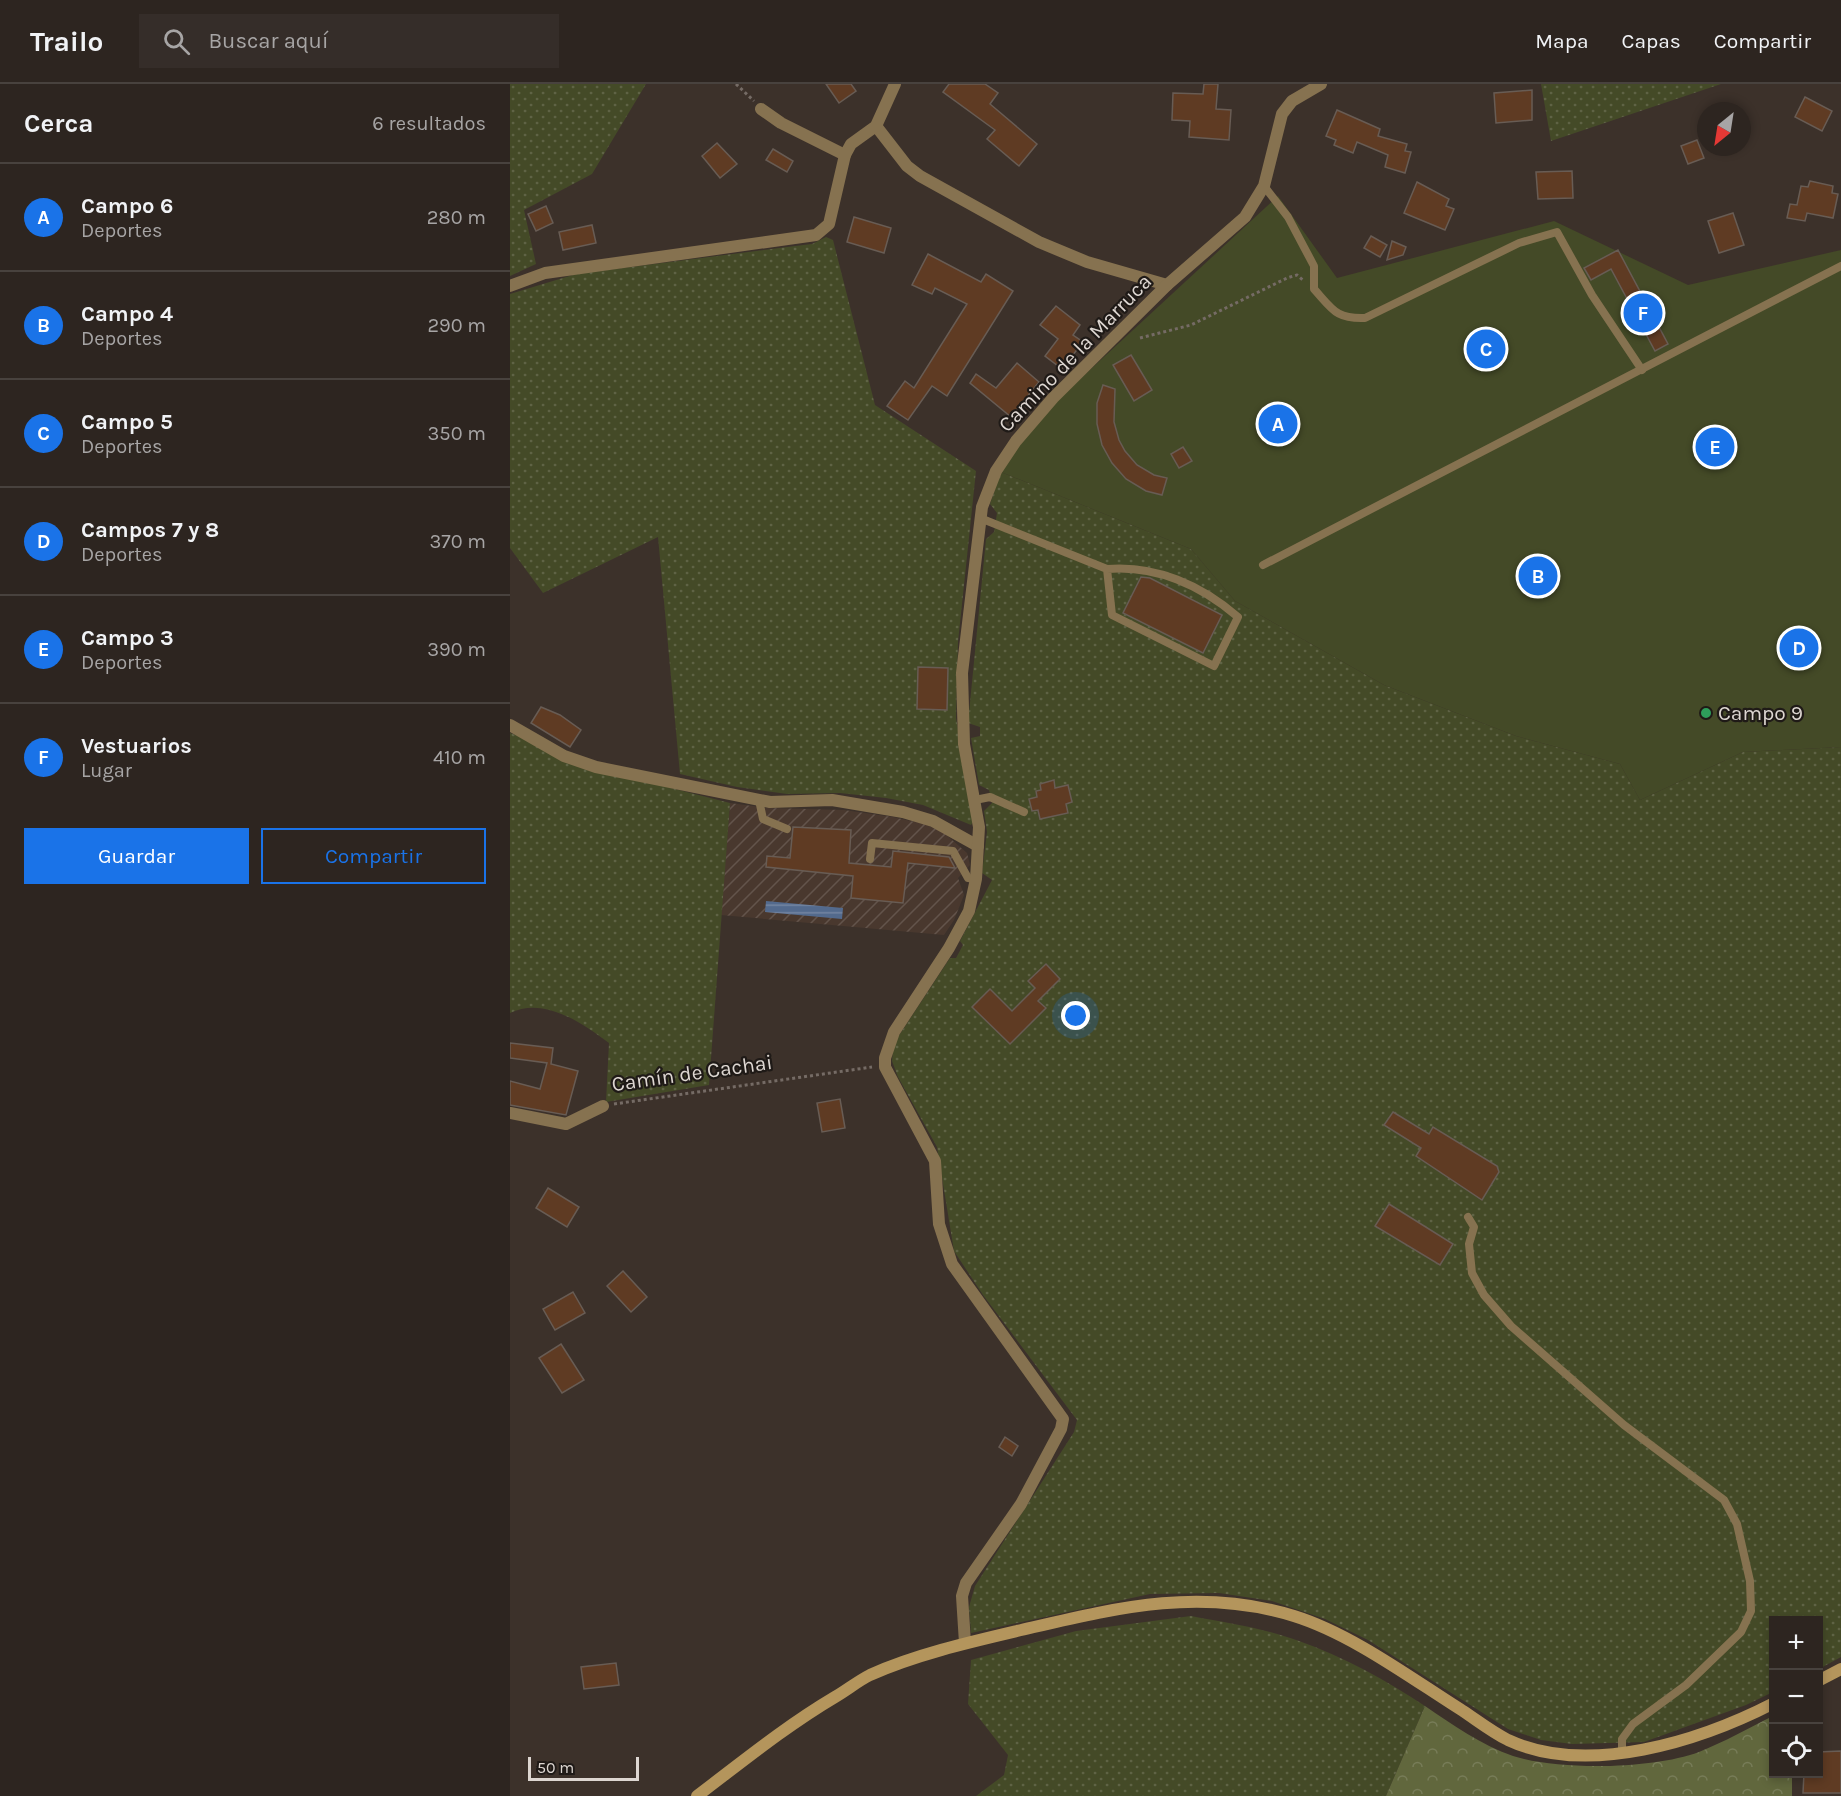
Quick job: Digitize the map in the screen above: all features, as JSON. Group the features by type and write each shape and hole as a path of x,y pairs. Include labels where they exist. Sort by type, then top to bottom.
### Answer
{"street":[{"path":"510,286 544,273 816,235 829,224 845,155 851,144 876,126 895,84"},
{"name":"Camino de la Marruca","path":"885,1067 885,1058 894,1032 949,948 969,911 976,879 979,827 964,744 962,673 980,518 996,471 1016,441 1053,398 1167,285 1245,217 1264,186 1282,114 1292,101 1321,84"},
{"path":"761,109 781,123 845,155"},
{"path":"876,126 907,166 920,176 1011,229 1087,262 1167,285"},
{"path":"510,725 578,762 759,800 832,801 911,813 933,820 978,846"},
{"path":"885,1067 935,1161 939,1224 952,1264 1063,1419 1061,1429 1021,1504 966,1583 962,1596 965,1643"},
{"name":"Camín de Cachai","path":"510,1113 566,1124 603,1106"},
{"path":"697,1796 799,1719 870,1675 965,1643 1123,1606 1206,1600 1266,1608 1299,1617 1367,1650 1508,1740 1565,1754 1644,1751 1739,1721 1769,1705"},
{"path":"1823,1678 1841,1669"}],"lane":[{"path":"1264,186 1288,217 1314,266 1314,289 1332,310 1346,319 1365,318 1519,243 1557,232 1592,295 1642,370"},
{"path":"1263,565 1841,266"},
{"path":"980,518 1107,568 1132,567 1159,572 1216,598 1238,617 1214,666 1112,615 1107,568"},
{"path":"975,800 990,797 1024,812"},
{"path":"759,800 763,819 788,829"},
{"path":"870,859 872,843 953,851 968,878 976,879"},
{"path":"1468,1218 1474,1227 1468,1244 1472,1273 1484,1295 1511,1326 1624,1425 1724,1500 1737,1524 1750,1581 1750,1611 1741,1632 1686,1685 1634,1724 1622,1739 1622,1753"}],"path":[{"path":"736,84 761,109"},
{"path":"1140,338 1191,325 1297,275 1314,289"},
{"name":"Camín de Cachai","path":"603,1106 862,1068 885,1067"}],"shaded area":[{"path":"730,803 768,808 844,810 893,817 924,824 943,832 967,853 970,865 958,878 964,895 954,920 944,935 721,915"}],"green space":[{"path":"510,84 646,84 592,174 524,210 536,264 510,276"},
{"path":"1541,84 1721,84 1551,141"},
{"path":"1278,196 1337,278 1554,221 1688,285 1841,250 1841,747 1743,752 1640,800 1620,764 1516,736 1384,685 1235,601 1191,549 1001,472 1034,425 1053,404"},
{"path":"826,237 833,240 875,405 976,471 958,642 956,718 974,820 971,825 923,805 886,798 840,793 787,794 737,787 680,774 658,537 543,593 510,548 510,294 576,274 812,244"},
{"path":"1001,472 1191,549 1235,601 1384,685 1516,736 1620,764 1640,800 1743,752 1841,747 1841,1657 1823,1667 1823,1616 1769,1616 1769,1694 1746,1705 1644,1742 1572,1744 1541,1740 1508,1729 1368,1640 1325,1619 1272,1601 1219,1593 1150,1594 971,1633 969,1607 975,1586 1074,1432 1077,1420 983,1295 954,1251 937,1147 898,1077 892,1061 893,1048 898,1037 950,958 956,958 963,945 960,941 992,880 982,873 987,832 984,811 992,803 989,790 979,785 971,738 980,736 980,727 968,723 986,539 994,532 997,513 990,504"},
{"path":"510,733 671,788 730,803 709,1085 606,1102 609,1043 575,1020 549,1010 523,1009 510,1013"},
{"path":"1191,1616 1286,1636 1316,1647 1364,1670 1425,1706 1386,1796 976,1796 1004,1775 1008,1755 968,1704 971,1660 1076,1631"},
{"path":"1425,1706 1468,1734 1513,1756 1532,1761 1580,1766 1633,1765 1680,1758 1708,1748 1769,1718 1769,1778 1792,1778 1792,1796 1386,1796"}],"water":[{"path":"766,901 843,908 842,919 765,912"}],"building":[{"path":"826,84 851,84 856,91 839,103"},
{"path":"949,84 985,84 998,93 990,104 1037,144 1019,166 987,139 995,130 943,92"},
{"path":"1204,84 1218,84 1216,109 1231,110 1229,140 1189,137 1190,121 1172,120 1173,93 1203,94"},
{"path":"1532,90 1532,120 1496,123 1494,93"},
{"path":"1805,97 1832,111 1822,131 1795,117"},
{"path":"1337,110 1380,129 1378,136 1407,144 1405,151 1411,152 1405,173 1385,167 1388,155 1357,142 1353,153 1334,145 1336,140 1326,136"},
{"path":"1697,140 1697,156 1704,158 1688,164 1681,146"},
{"path":"717,143 737,164 720,178 702,156"},
{"path":"773,149 793,161 787,172 766,160"},
{"path":"1572,171 1573,198 1538,199 1536,172"},
{"path":"1810,181 1833,186 1832,193 1838,194 1833,218 1807,213 1805,221 1787,218 1790,204 1797,205 1801,186 1808,187"},
{"path":"1417,182 1449,199 1446,206 1454,209 1445,230 1404,213"},
{"path":"546,206 553,223 536,231 528,214"},
{"path":"1733,213 1744,245 1719,253 1708,221"},
{"path":"854,217 891,228 884,253 847,242"},
{"path":"592,225 596,243 563,250 559,232"},
{"path":"1371,236 1387,245 1380,257 1364,248"},
{"path":"1392,241 1406,247 1403,255 1387,260"},
{"path":"1618,250 1668,344 1655,351 1611,269 1591,280 1584,268"},
{"path":"928,254 981,282 986,274 1013,291 947,396 932,386 908,420 887,406 905,381 914,388 967,304 935,288 932,294 912,285"},
{"path":"1056,306 1080,325 1073,335 1083,342 1062,369 1045,356 1058,339 1040,325"},
{"path":"1131,355 1152,390 1134,401 1113,365"},
{"path":"1017,363 1039,382 1011,417 970,383 976,374 996,388"},
{"path":"1103,385 1115,389 1114,422 1125,451 1137,465 1154,475 1167,478 1162,495 1146,491 1126,479 1112,463 1102,445 1097,424 1097,403"},
{"path":"1183,447 1192,461 1179,468 1171,454"},
{"path":"1141,577 1150,578 1222,615 1203,653 1123,613"},
{"path":"918,667 948,668 947,710 917,709"},
{"path":"541,707 560,715 581,730 570,747 531,723"},
{"path":"1054,780 1055,788 1068,785 1072,802 1066,804 1068,813 1040,819 1038,810 1032,811 1029,799 1037,797 1036,791 1041,790 1040,784"},
{"path":"793,827 851,830 849,863 891,867 893,851 949,857 955,868 908,863 903,903 851,898 853,876 766,867 767,856 790,858"},
{"path":"1046,964 1060,979 1038,1001 1046,1008 1010,1044 972,1007 990,989 1012,1011 1035,988 1028,981"},
{"path":"510,1043 553,1048 551,1064 578,1071 566,1115 510,1105 510,1081 540,1089 547,1063 510,1058"},
{"path":"840,1099 845,1128 822,1132 817,1103"},
{"path":"1393,1112 1429,1134 1433,1127 1497,1166 1499,1172 1482,1200 1416,1156 1421,1148 1384,1125"},
{"path":"548,1188 579,1207 567,1227 536,1208"},
{"path":"1389,1204 1453,1244 1440,1265 1375,1226"},
{"path":"623,1271 647,1297 631,1312 607,1286"},
{"path":"573,1292 585,1313 555,1330 543,1309"},
{"path":"561,1344 584,1380 562,1393 539,1358"},
{"path":"1005,1437 1018,1446 1012,1456 999,1447"},
{"path":"616,1663 619,1685 584,1689 581,1667"},
{"path":"1841,1751 1841,1793 1803,1793 1804,1778 1823,1778 1823,1752"}],"place":[{"name":"Vestuarios","path":"1643,313"},
{"name":"Campo 5","path":"1486,349"},
{"name":"Campo 6","path":"1278,424"},
{"name":"Campo 3","path":"1715,447"},
{"name":"Campo 4","path":"1538,576"},
{"name":"Campos 7 y 8","path":"1799,648"},
{"name":"Campo 9","path":"1706,713"}]}
